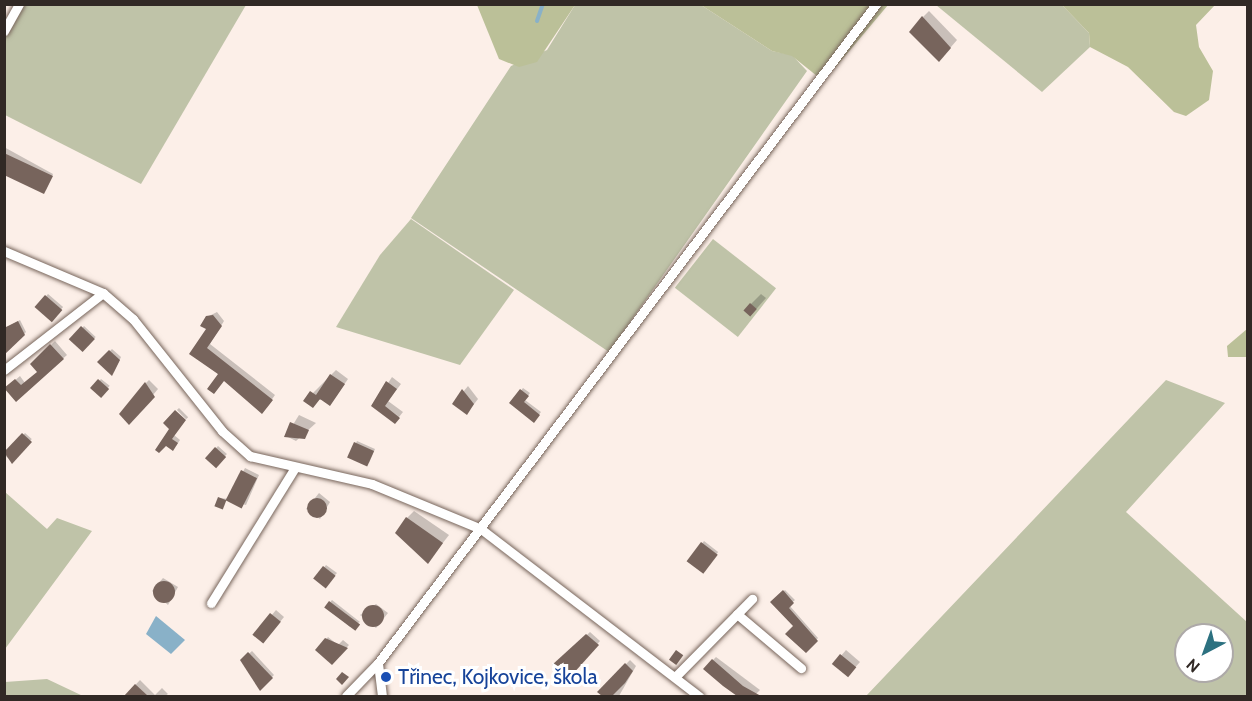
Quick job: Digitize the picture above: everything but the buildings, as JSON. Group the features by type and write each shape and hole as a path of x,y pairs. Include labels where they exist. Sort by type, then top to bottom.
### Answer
{"street":[{"path":"4,31 19,4"},
{"path":"346,696 378,663 481,530 876,4"},
{"path":"4,251 103,293 171,362 222,431 250,456 294,469 372,484 481,530 699,696"},
{"path":"4,370 103,293"},
{"path":"211,603 294,469"},
{"path":"675,677 752,599"},
{"path":"737,614 801,668"},
{"path":"378,663 382,696"}],"green space":[{"path":"24,5 246,5 141,184 5,115 5,38"},
{"path":"477,5 575,5 537,62 519,67 499,59"},
{"path":"575,5 701,5 772,51 792,55 807,71 609,352 411,218 511,66 547,50"},
{"path":"701,5 888,5 835,68 826,64 817,76 792,56 772,51"},
{"path":"936,5 1062,5 1089,33 1090,47 1042,92"},
{"path":"1062,5 1215,5 1196,25 1199,47 1213,71 1209,100 1186,116 1174,112 1128,67 1090,47 1089,33"},
{"path":"411,219 514,290 460,365 336,327 380,255"},
{"path":"713,239 776,288 738,337 675,288"},
{"path":"1247,329 1247,357 1228,357 1227,346"},
{"path":"1166,380 1225,403 1126,512 1247,622 1247,696 866,696"},
{"path":"5,492 47,529 57,518 92,531 5,649"},
{"path":"47,679 83,696 5,696 5,682"}],"water":[{"path":"156,616 185,640 171,654 146,634"}],"waterway":[{"path":"537,21 543,4"}],"place":[{"name":"Třinec, Kojkovice, škola","path":"386,677"}]}
